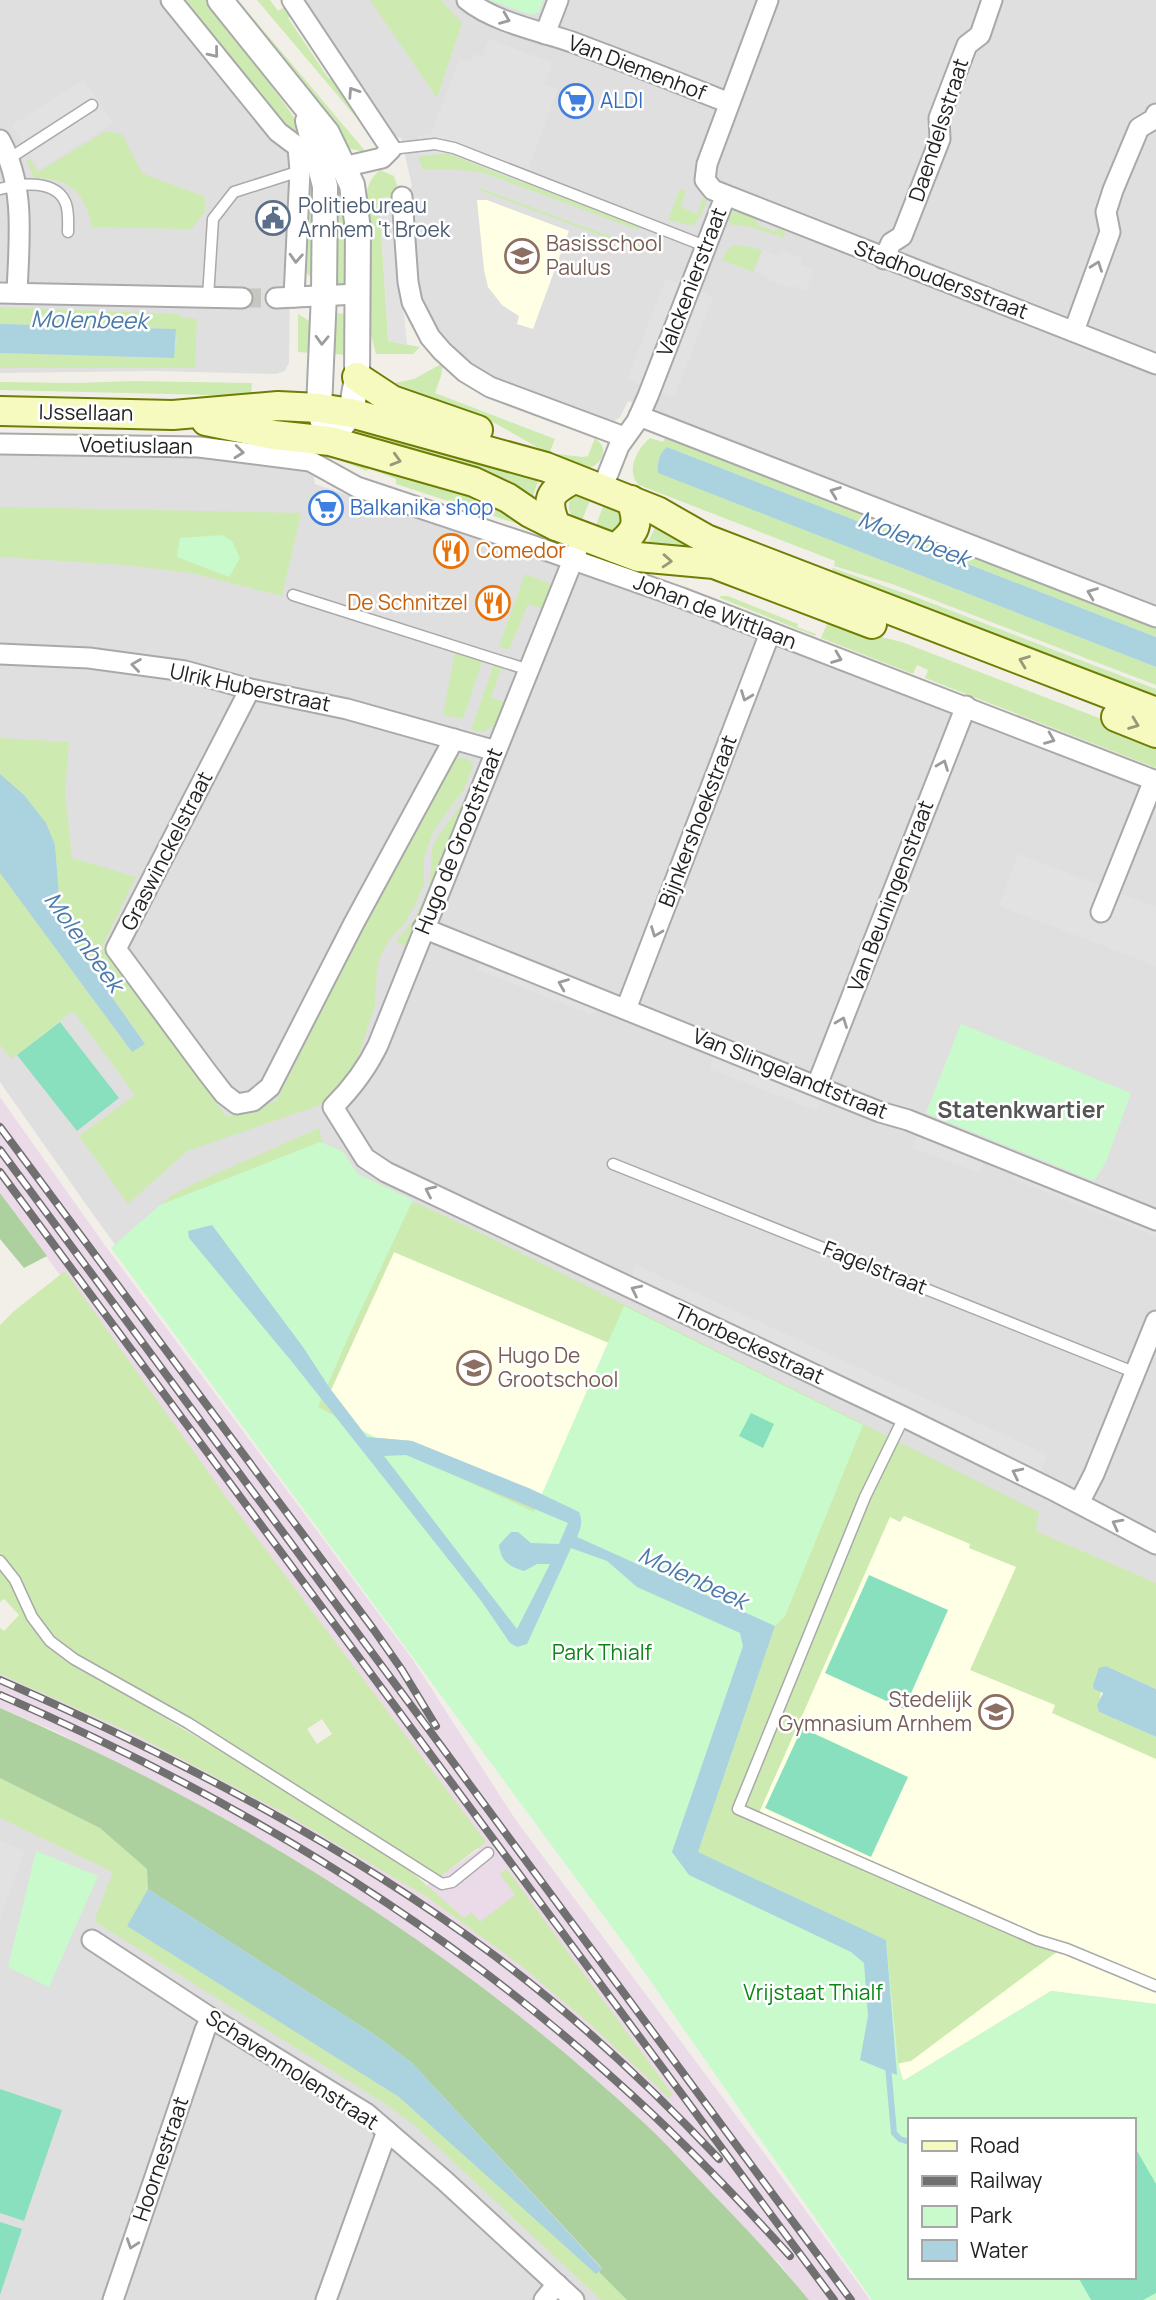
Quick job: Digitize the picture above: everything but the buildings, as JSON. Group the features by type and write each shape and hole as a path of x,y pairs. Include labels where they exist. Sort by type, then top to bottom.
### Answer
{"main road":[{"path":"357,377 392,400 483,432 517,459"},
{"path":"173,415 278,406 319,408 351,413 546,467 657,511 706,539 1156,712"},
{"name":"IJssellaan","path":"0,411 173,415"},
{"name":"Johan de Wittlaan","path":"173,415 274,435 330,441 474,482 556,526 578,548 616,548 646,559 714,564 1156,733"},
{"path":"556,526 550,507 552,493 574,479"},
{"path":"616,548 635,529 637,518 631,500"}],"street":[{"path":"171,0 278,132 321,169 352,185 358,229 357,377 351,413 330,441"},
{"path":"220,0 302,104 321,169 325,186 319,408 330,441"},
{"path":"292,0 391,149 382,158 321,169"},
{"name":"Van Diemenhof","path":"467,0 474,6 509,21 729,103"},
{"name":"Van Diemenhof","path":"545,34 558,0"},
{"name":"Valckenierstraat","path":"602,489 624,437 639,416 648,396 725,197 708,186 705,171 768,0"},
{"name":"Daendelsstraat","path":"884,259 891,243 902,236 940,139 939,118 967,45 980,35 992,0"},
{"path":"1074,331 1110,232 1106,212 1113,190 1139,128 1154,119 1156,114"},
{"path":"0,140 10,158 8,187 20,206 8,293 242,298"},
{"path":"321,169 285,297 358,294"},
{"path":"402,197 412,302 430,337 442,351 465,372 489,387 624,437"},
{"name":"Stadhoudersstraat","path":"725,197 1156,364"},
{"path":"639,416 1156,617"},
{"name":"Voetiuslaan","path":"0,444 199,447 271,455"},
{"name":"Johan de Wittlaan","path":"271,455 317,463 357,487 531,545 578,548 669,593 1155,781"},
{"name":"Hugo de Grootstraat","path":"351,1136 333,1107 356,1085 368,1067 578,548"},
{"name":"Bijnkershoekstraat","path":"626,1009 770,633"},
{"name":"Ulrik Huberstraat","path":"0,654 89,658 185,671 250,689 347,709 496,751"},
{"name":"Graswinckelstraat","path":"237,1104 224,1094 116,949 250,689"},
{"name":"Van Beuningenstraat","path":"817,1086 966,706"},
{"name":"Hugo de Grootstraat","path":"237,1104 253,1101 270,1087 354,923 454,739"},
{"path":"1101,912 1155,781"},
{"name":"Van Slingelandtstraat","path":"423,928 1156,1220"},
{"name":"Thorbeckestraat","path":"351,1136 365,1158 386,1172 904,1417 1156,1544"},
{"path":"1079,1503 1094,1474 1156,1321"},
{"name":"Schavenmolenstraat","path":"92,1940 211,2018 366,2113 574,2300"},
{"name":"Hoornestraat","path":"113,2300 211,2018"},
{"path":"326,2300 387,2131"},
{"path":"544,2300 557,2284"}],"lane":[{"path":"10,158 92,104"},
{"path":"391,149 435,144 454,148 705,246"},
{"path":"208,297 213,219 229,197 234,192 321,169"},
{"path":"8,187 37,185 55,189 66,205 68,232"},
{"path":"293,595 529,670"},
{"name":"Fagelstraat","path":"613,1164 1136,1373"},
{"path":"904,1417 865,1497 738,1809 1037,1940 1078,1953 1156,1986"},
{"path":"0,1562 15,1580 32,1617 50,1641 75,1659 188,1723 442,1884 452,1882 488,1853"}],"shaded area":[{"path":"0,0 165,0 292,154 289,362 285,371 276,374 154,371 0,373"},
{"path":"301,0 1156,0 1156,609 628,401 620,417 612,423 493,381 457,356 431,322 422,303 409,190 412,186 401,138 393,137"},
{"path":"489,39 553,63 545,84 558,89 523,183 447,153 420,156 418,136 431,134 460,58 471,62 474,54 482,57"},
{"path":"84,79 113,123 40,169 12,125"},
{"path":"379,198 393,198 407,345 389,341 388,338"},
{"name":"Basisschool Paulus","path":"477,200 487,200 569,231 533,329 517,324 519,316 502,305 488,287"},
{"path":"763,250 778,256 781,250 802,258 800,264 814,270 806,291 768,280 768,277 755,271"},
{"path":"666,278 680,284 641,385 627,379"},
{"path":"700,291 713,297 674,398 661,392"},
{"path":"0,449 205,454 313,471 315,484 535,558 596,574 1156,793 1156,2300 888,2300 92,1213 0,1082"},
{"path":"1018,854 1156,907 1156,966 999,906"},
{"path":"486,960 607,1007 589,1014 476,969"},
{"path":"714,1052 824,1095 817,1111 710,1069"},
{"path":"0,1097 104,1244 413,1660 515,1819 773,2165 870,2300 809,2300 778,2262 364,1904 215,1814 55,1731 0,1708 0,1664 42,1682 423,1888 479,1849 0,1193"},
{"path":"918,1134 984,1161 978,1172 911,1148"},
{"path":"1015,1173 1156,1229 1156,1234 1155,1236 1013,1179"},
{"name":"Hugo De Grootschool","path":"394,1252 617,1346 550,1498 412,1441 367,1437 331,1390"},
{"path":"636,1265 1048,1455 1039,1472 631,1277"},
{"path":"852,1452 1156,1585 1156,2004 1051,1991 903,2081 898,2062 698,1852"},
{"path":"0,1721 795,2300 0,2300"},
{"path":"0,1841 25,1851 0,1918"}],"green space":[{"path":"186,0 207,0 284,103 303,138 286,131"},
{"path":"235,0 238,0 366,152 347,148"},
{"path":"257,0 270,0 278,11 286,6 293,14 288,18 329,79 334,75 358,114 355,116"},
{"path":"370,0 441,0 462,23 437,98"},
{"path":"490,0 543,0 539,12 531,15"},
{"path":"106,131 122,134 142,173 205,197 205,212 191,229 92,227 85,205 74,189 57,181 34,178 27,161 30,159 38,172"},
{"path":"447,153 639,227 638,230 484,173 451,169 423,170 418,157"},
{"path":"380,170 394,176 399,191 395,197 379,198 388,338 389,341 420,347 413,354 376,354 371,335 367,196 370,183"},
{"path":"308,174 312,174 315,187 313,280 306,272"},
{"path":"480,188 620,240 661,247 660,250 618,242 481,191"},
{"path":"680,189 686,191 681,207 697,214 703,198 707,201 693,226 668,220"},
{"path":"343,193 347,194 345,285 336,284 336,209"},
{"path":"734,211 754,217 758,225 774,231 785,229 784,238 747,226 731,225 727,218"},
{"path":"741,245 762,250 753,272 722,260 731,246"},
{"path":"0,307 178,314 181,317 197,319 195,368 0,368 0,353 173,358 177,339 175,329 0,324"},
{"path":"337,313 345,314 348,320 346,355 334,354 332,324"},
{"path":"298,314 311,322 311,353 298,352"},
{"path":"443,363 435,393 555,439 549,454 493,422 410,395 395,383 414,379"},
{"path":"0,382 252,383 251,396 0,390"},
{"path":"348,426 540,475 530,505 351,434"},
{"path":"667,434 1156,625 1156,637 667,447 659,458 659,473 1156,667 1156,685 892,584 834,566 835,561 639,485 633,474 637,454 650,438 663,442"},
{"path":"595,438 602,445 603,453 600,460 590,468 555,458 557,454 588,456"},
{"path":"279,445 350,456 486,495 523,522 521,525 396,484 396,479 368,468 367,471 329,456 327,460"},
{"path":"575,493 593,493 580,525 569,510"},
{"path":"606,499 618,509 621,516 620,525 608,535 593,533"},
{"path":"0,507 301,513 282,596 191,573 124,565 0,557"},
{"path":"659,519 1156,721 1156,729 716,559 644,551"},
{"path":"222,535 232,541 240,558 229,577 177,557 180,538"},
{"path":"833,568 1156,689 1156,708 930,620 832,570"},
{"path":"525,574 553,585 542,609 528,604 509,650 499,646"},
{"path":"720,596 728,596 816,634 815,636"},
{"path":"827,624 902,642 1156,740 1156,768 925,678 928,670 917,665 913,674 821,638"},
{"path":"455,651 483,659 463,719 443,715"},
{"path":"494,664 502,667 491,697 506,703 498,724 482,732 471,730"},
{"path":"0,738 69,742 65,793 72,858 136,877 102,947 227,1117 276,1101 389,878 456,759 460,757 471,761 473,767 464,789 434,830 424,858 424,884 416,903 381,955 377,968 375,1006 346,1087 323,1104 187,1151 128,1204 79,1136 135,1095 73,1011 11,1059 0,1045 0,873 132,1052 145,1043 66,932 59,897 55,845 0,774"},
{"path":"470,793 408,947 396,942 415,918 427,892 432,849 437,837"},
{"path":"60,1022 119,1098 77,1131 17,1055"},
{"path":"961,1024 1131,1093 1106,1162 1094,1181 926,1113"},
{"path":"319,1128 328,1154 371,1185 493,1239 1039,1512 1036,1531 1156,1583 1156,1689 1106,1666 1099,1712 1156,1737 1156,1759 1052,1713 1055,1705 970,1670 1016,1567 969,1548 970,1544 904,1516 900,1522 890,1517 759,1813 1058,1951 911,2061 880,2070 152,1216 169,1197","holes":["394,1252 616,1346 550,1498 412,1441 367,1437 331,1390"]},
{"name":"Park Thialf","path":"320,1142 342,1151 358,1174 413,1200 318,1407 403,1452 534,1512 624,1306 863,1425 785,1616 775,1626 698,1852 886,1940 898,2062 903,2081 1051,1991 1156,2004 1156,2300 872,2300 631,1953 111,1248 160,1205"},
{"path":"0,1193 47,1256 24,1268 0,1239"},
{"path":"65,1271 224,1494 486,1842 441,1876 189,1720 80,1657 53,1635 35,1612 21,1579 0,1555 0,1325","holes":["322,1719 332,1734 317,1744 307,1729"]},
{"path":"751,1413 774,1424 763,1448 739,1436"},
{"path":"0,1570 30,1620 72,1663 278,1785 399,1861 464,1918 472,1912 480,1922 515,1895 500,1874 506,1868 673,2095 669,2098 591,2025 520,1965 427,1897 284,1813 136,1735 0,1674 0,1628 4,1631 19,1615 4,1599 0,1602"},
{"path":"869,1575 948,1610 904,1709 825,1673"},
{"path":"0,1708 173,1791 257,1837 419,1941 571,2058 643,2122 745,2228 809,2300 627,2300 599,2272 602,2268 412,2063 375,2035 148,1889 147,1869 100,1828 0,1778"},
{"path":"802,1728 908,1777 871,1857 765,1808"},
{"path":"0,1778 100,1828 147,1869 148,1889 128,1926 399,2097 596,2273 599,2272 627,2300 601,2300 415,2126 387,2105 94,1921 113,1872 0,1818"},
{"path":"36,1851 98,1876 49,1987 8,1967"},
{"path":"0,2089 62,2110 24,2221 0,2213"},
{"path":"1135,2147 1156,2184 1156,2293 1143,2300 1091,2300 1079,2279 1135,2279"},
{"path":"0,2222 22,2229 0,2295"}],"water":[{"path":"0,324 176,329 174,358 0,353"},
{"path":"667,447 1156,637 1156,667 658,473 659,458"},
{"path":"0,774 24,795 46,823 55,845 59,897 66,932 145,1044 132,1052 0,873"},
{"path":"212,1225 367,1437 412,1441 531,1489 579,1512 581,1525 577,1537 775,1626 698,1852 886,1940 897,2075 860,2060 868,2016 864,1963 851,1952 689,1875 672,1852 743,1646 740,1633 637,1587 607,1561 571,1548 527,1644 517,1647 510,1643 482,1602 293,1363 189,1238 188,1231","holes":["406,1455 568,1523 559,1544 531,1543 518,1532 511,1532 499,1545 504,1559 524,1571 537,1564 550,1564 517,1629 384,1456"]},
{"path":"1106,1666 1156,1689 1156,1737 1099,1712 1097,1705 1103,1693 1094,1689 1093,1685 1099,1668"},
{"path":"148,1889 375,2035 412,2063 602,2269 596,2274 399,2097 127,1926"}],"waterway":[{"name":"Molenbeek","path":"888,2066 894,2133 908,2142"}],"tunnel":[{"path":"242,298 276,298"}],"railway":[{"path":"0,1127 374,1630 436,1726"},
{"path":"0,1150 851,2300"},
{"path":"0,1172 834,2300"},
{"path":"0,1680 128,1739 255,1804 318,1839 438,1915 525,1979 583,2028 666,2105 719,2159"},
{"path":"0,1695 83,1732 245,1816 400,1912 546,2021 615,2080 705,2165 790,2256"}],"place":[{"name":"ALDI","path":"576,101"},
{"name":"Politiebureau Arnhem 't Broek","path":"273,218"},
{"name":"Basisschool Paulus","path":"522,256"},
{"name":"Balkanika shop","path":"326,508"},
{"name":"Comedor","path":"451,551"},
{"name":"De Schnitzel","path":"493,603"},
{"name":"Hugo De Grootschool","path":"474,1368"},
{"name":"Stedelijk Gymnasium Arnhem","path":"996,1712"}],"district":[{"name":"Statenkwartier","path":"1021,1110"}],"park label":[{"name":"Vrijstaat Thialf","path":"813,1993"}]}
